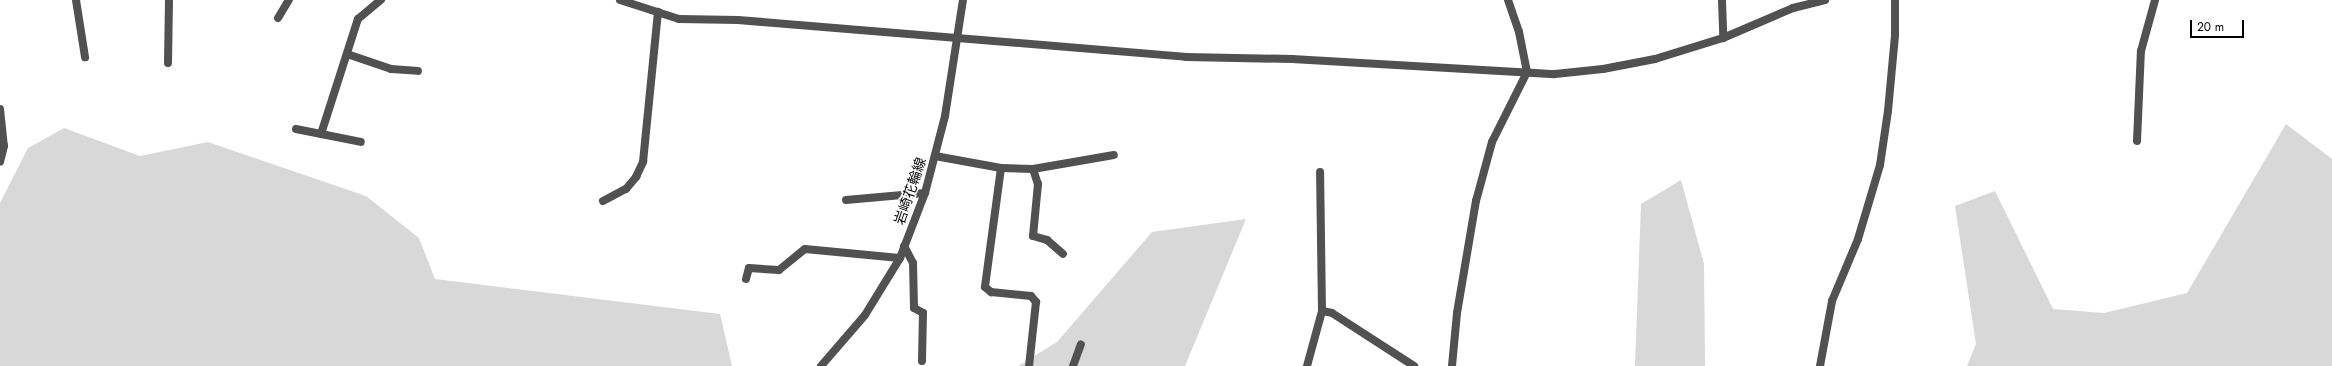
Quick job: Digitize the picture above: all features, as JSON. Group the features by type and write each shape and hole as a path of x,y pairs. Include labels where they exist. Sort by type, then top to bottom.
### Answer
{"street":[{"path":"76,0 86,57"},
{"path":"168,63 169,0"},
{"path":"278,18 289,0"},
{"path":"321,134 358,19 381,0"},
{"path":"620,0 679,19 738,20 1186,57 1292,60 1555,74 1603,69 1655,59 1723,38 1793,8 1825,0"},
{"name":"岩崎花輪線","path":"822,366 865,315 900,258 925,193 936,156 945,116 963,0"},
{"path":"1452,366 1457,313 1476,201 1492,142 1527,72 1519,32 1508,0"},
{"path":"1722,0 1723,38"},
{"path":"1820,366 1832,301 1858,239 1880,165 1890,96 1895,35 1895,0"},
{"path":"2137,141 2141,51 2155,0"},
{"path":"603,201 626,189 636,177 643,162 658,12"},
{"path":"347,54 391,69 418,71"},
{"path":"0,109 4,146 0,162"},
{"path":"296,129 361,142"},
{"path":"936,156 1001,168 1034,169 1114,155"},
{"path":"1001,168 985,287 990,292 1031,296 1036,302 1029,366"},
{"path":"1034,169 1038,184 1033,236 1047,240 1063,254"},
{"path":"1307,366 1322,312 1320,172"},
{"path":"846,200 925,193"},
{"path":"904,246 913,263 914,308 923,312 922,362"},
{"path":"746,279 749,268 779,270 805,249 900,258"},
{"path":"1322,312 1332,313 1414,366"},
{"path":"1073,366 1081,344"}],"shaded area":[{"path":"2286,124 2332,159 2332,366 1967,366 1976,344 1955,206 1995,191 2053,309 2104,313 2187,293"},
{"path":"64,128 140,156 208,142 366,196 419,238 435,279 720,314 732,366 0,366 0,203 28,148"},
{"path":"1681,180 1704,264 1705,366 1635,366 1641,204"},
{"path":"1246,219 1185,366 1018,366 1057,342 1152,232"}]}
